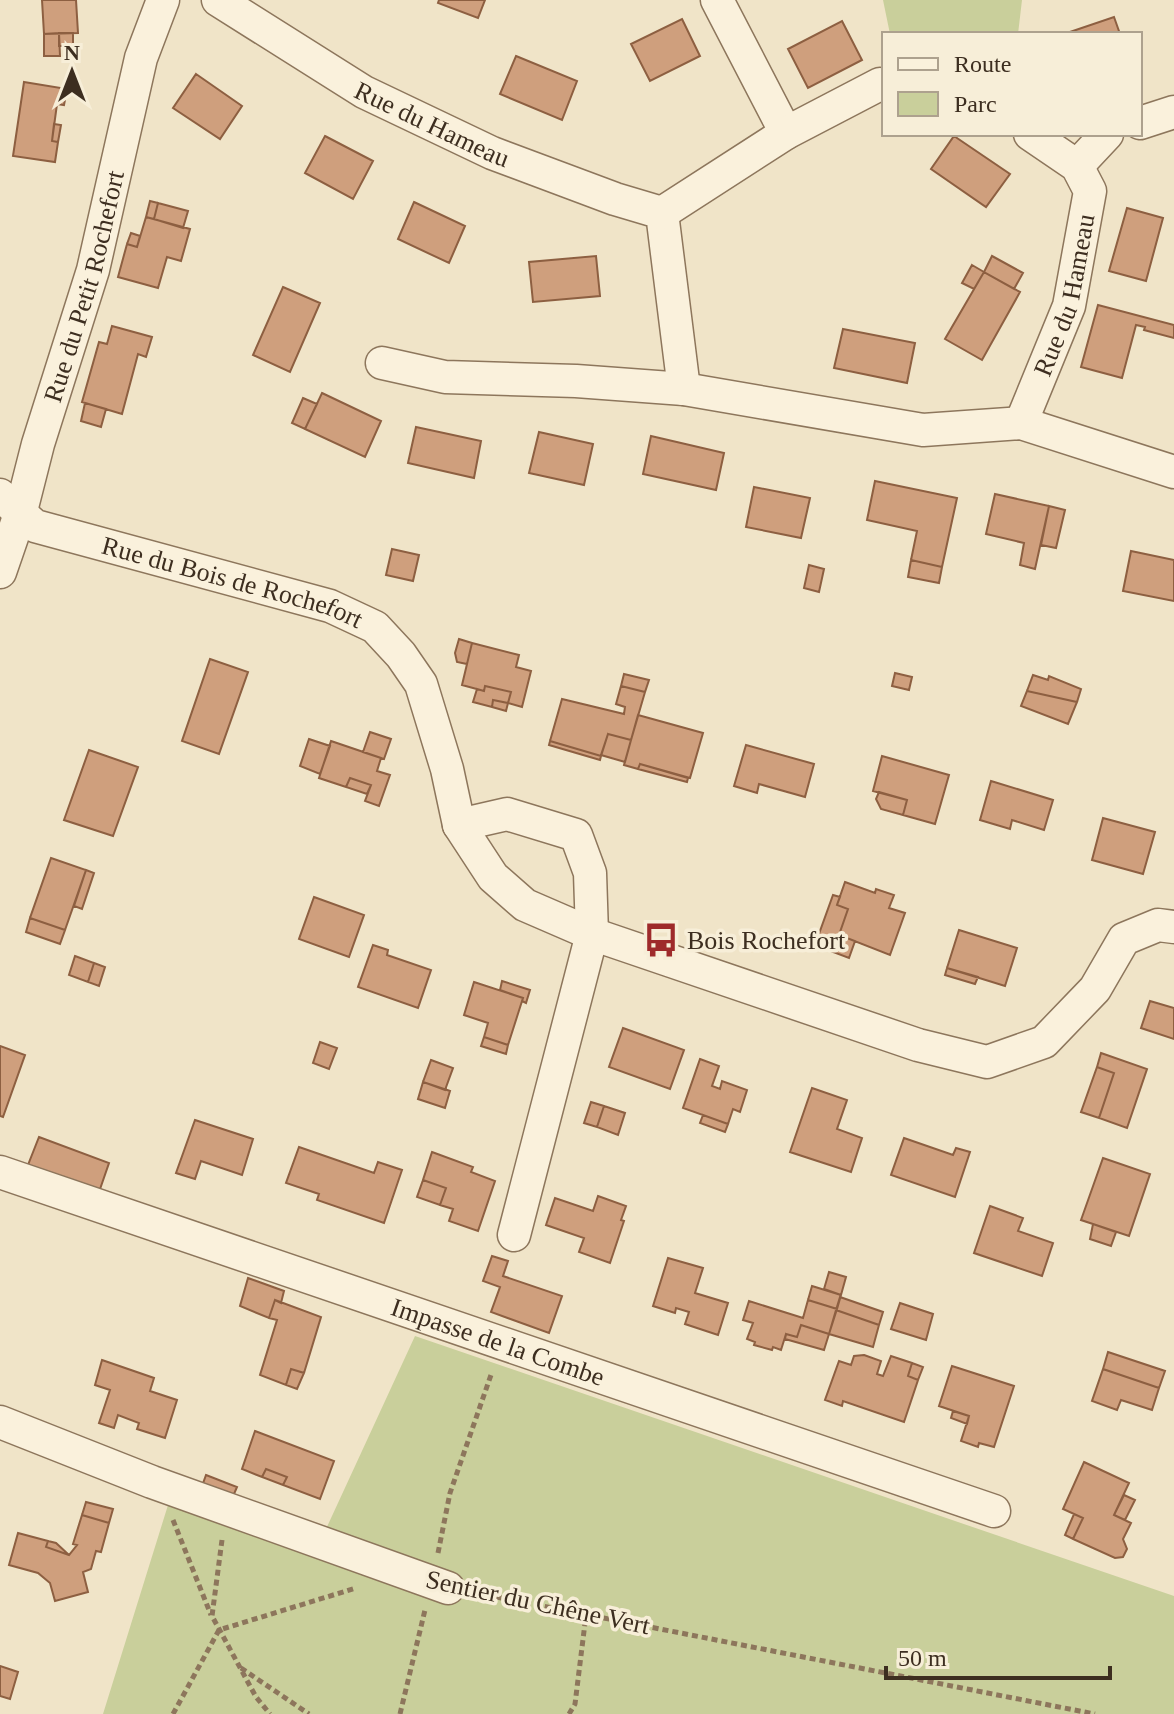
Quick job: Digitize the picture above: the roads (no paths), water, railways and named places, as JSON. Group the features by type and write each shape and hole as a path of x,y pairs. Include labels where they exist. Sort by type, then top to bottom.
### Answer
{"street":[{"name":"Rue du Petit Rochefort","path":"0,572 10,503 38,444 93,270 141,58 163,0"},
{"name":"Rue du Hameau","path":"218,0 378,99 492,153 615,199 662,213"},
{"path":"717,0 786,133"},
{"path":"684,389 662,213 786,133 882,84"},
{"path":"1142,122 1174,112"},
{"path":"1033,136 1077,166 1105,136"},
{"name":"Rue du Hameau","path":"1021,423 1069,306 1090,191 1077,166"},
{"path":"382,363 445,377 576,381 684,389 923,430 1021,423 1174,472"},
{"name":"Rue du Bois de Rochefort","path":"10,503 35,526 330,606 375,627 401,655 421,684 447,769 459,825 493,877 525,905 592,934 918,1045 987,1062 1044,1042 1095,989 1124,939 1158,925 1174,927"},
{"path":"459,825 507,814 576,835 590,873 592,934 514,1235"},
{"name":"Impasse de la Combe","path":"0,1172 994,1511"},
{"name":"Sentier du Chêne Vert","path":"0,1422 152,1482 429,1581"}],"place":[{"name":"Bois Rochefort","path":"661,940"}]}
